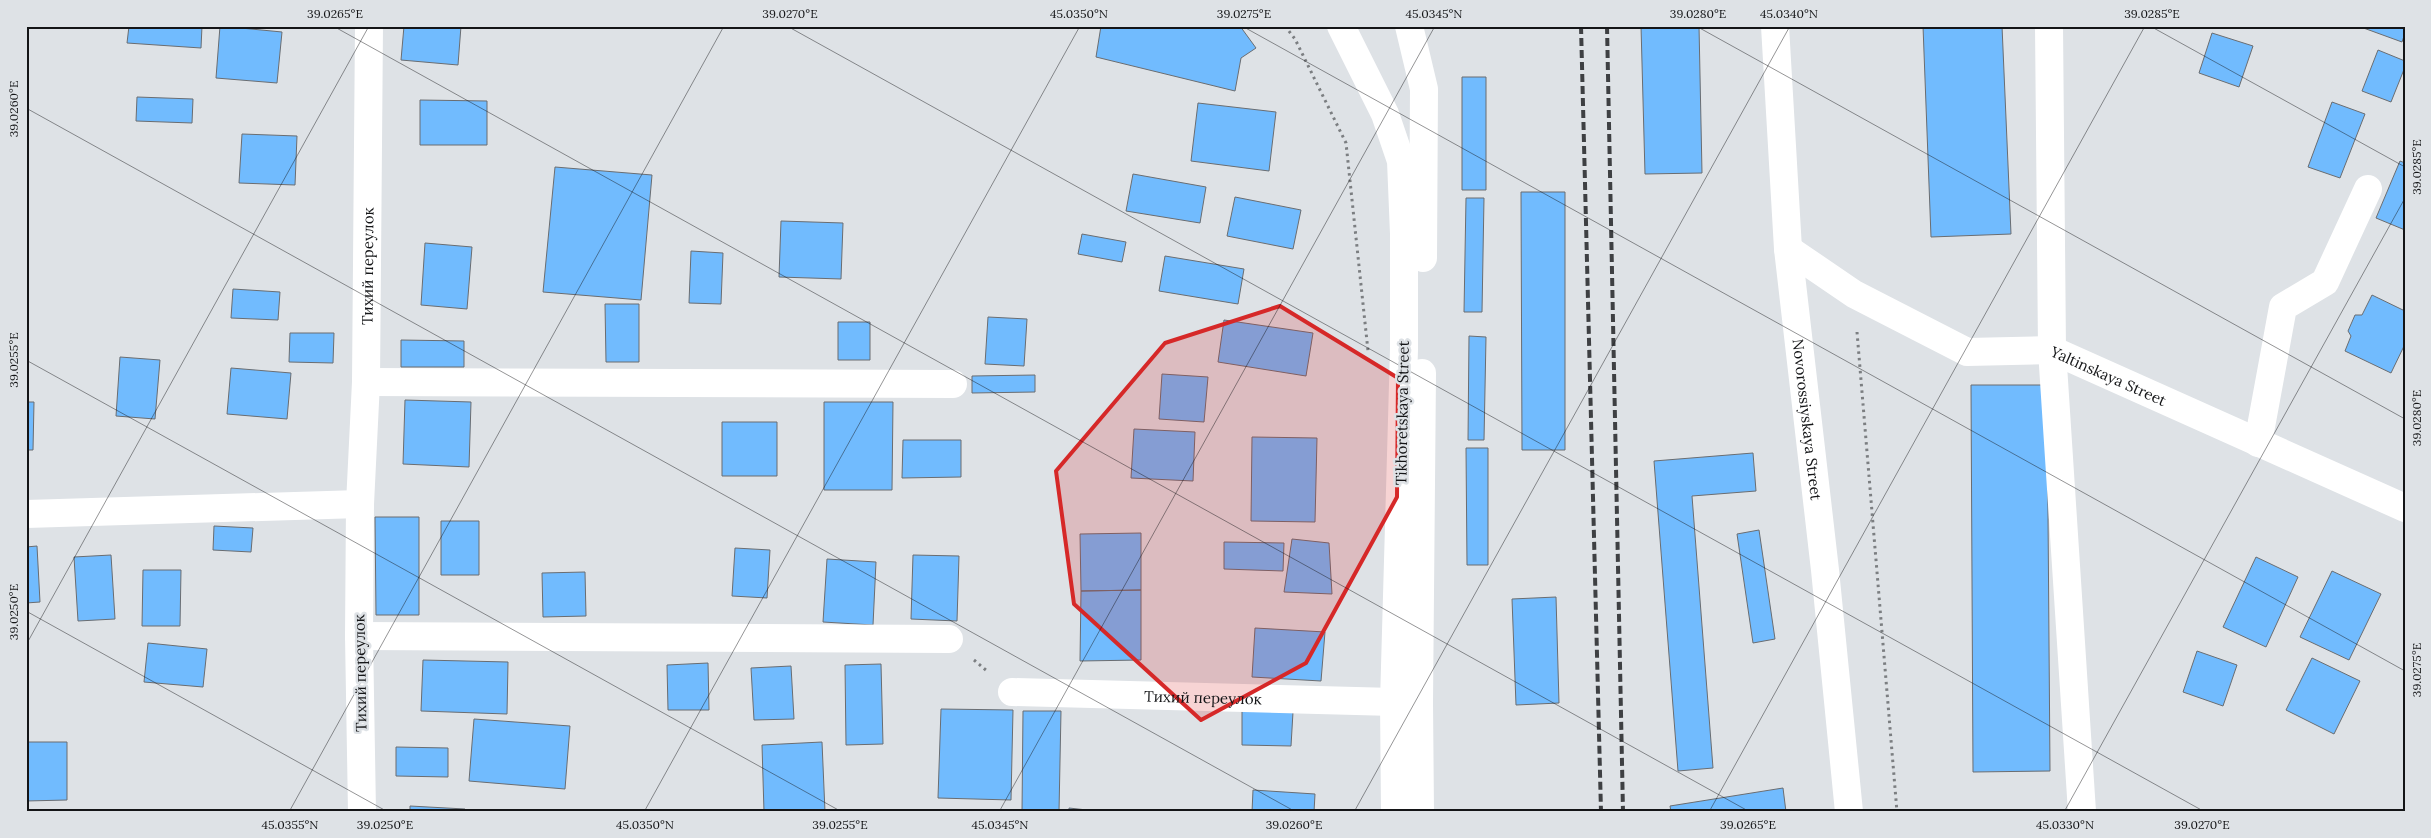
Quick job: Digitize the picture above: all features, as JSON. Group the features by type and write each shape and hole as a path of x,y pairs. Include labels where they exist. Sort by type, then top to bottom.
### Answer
{"main road":[{"name":"Тихий переулок","path":"362,812 359,636 360,504 366,382 369,26"},
{"name":"Tikhoretskaya Street","path":"1341,26 1385,114 1401,161 1404,234 1404,349 1394,702 1395,812"},
{"name":"Tikhoretskaya Street","path":"1409,26 1424,89 1419,703 1420,812"},
{"name":"Novorossiyskaya Street","path":"1775,26 1788,249 1825,570 1849,812"},
{"path":"2048,26 2052,350 2082,812"},
{"path":"2258,443 2283,307 2325,282 2368,189"},
{"name":"Yaltinskaya Street","path":"1788,249 1854,294 1967,352 2052,350 2405,508"},
{"path":"366,382 953,384"},
{"path":"26,514 360,504"},
{"path":"359,636 949,639"},
{"name":"Тихий переулок","path":"1012,692 1394,702"}],"path":[{"path":"1285,26 1295,39 1346,142 1369,361"},
{"path":"1854,294 1897,812"},
{"path":"949,639 1012,692"}],"highlighted area":[{"path":"1280,306 1398,378 1397,497 1306,663 1201,720 1074,604 1056,471 1165,343"}],"building":[{"path":"129,26 202,26 201,48 127,43"},
{"path":"220,26 282,32 277,83 216,78"},
{"path":"404,26 461,26 458,65 401,60"},
{"path":"1101,26 1240,26 1256,48 1241,58 1235,91 1096,57"},
{"path":"1641,26 1699,26 1702,173 1645,174"},
{"path":"1923,26 2002,26 2011,234 1931,237"},
{"path":"2358,26 2405,26 2405,33 2402,42"},
{"path":"2212,33 2253,46 2239,87 2199,73"},
{"path":"2378,50 2405,61 2405,67 2391,102 2362,91"},
{"path":"1462,77 1486,77 1486,190 1462,190"},
{"path":"137,97 193,99 192,123 136,121"},
{"path":"420,100 487,101 487,145 420,145"},
{"path":"2332,102 2365,114 2340,178 2308,167"},
{"path":"1198,103 1276,112 1269,171 1191,161"},
{"path":"242,134 297,136 295,185 239,183"},
{"path":"2400,161 2405,163 2405,230 2376,218"},
{"path":"555,167 652,175 641,300 543,292"},
{"path":"1133,174 1206,187 1200,223 1126,211"},
{"path":"1521,192 1565,192 1565,450 1522,450"},
{"path":"1235,197 1301,210 1293,249 1227,236"},
{"path":"1466,198 1484,198 1482,312 1464,312"},
{"path":"781,221 843,223 841,279 779,277"},
{"path":"1082,234 1126,242 1122,262 1078,254"},
{"path":"425,243 472,247 467,309 421,305"},
{"path":"691,251 723,253 721,304 689,303"},
{"path":"1165,256 1244,269 1238,304 1159,291"},
{"path":"233,289 280,292 278,320 231,318"},
{"path":"2372,295 2405,311 2405,344 2391,373 2345,351 2351,336 2348,331 2355,315 2362,315"},
{"path":"605,304 639,304 639,362 606,362"},
{"path":"988,317 1027,319 1024,366 985,364"},
{"path":"1224,320 1313,333 1306,376 1218,362"},
{"path":"838,322 870,322 870,360 838,360"},
{"path":"290,333 334,333 333,363 289,362"},
{"path":"1469,336 1486,337 1484,440 1468,440"},
{"path":"401,340 464,341 464,367 401,367"},
{"path":"120,357 160,360 155,419 116,416"},
{"path":"231,368 291,373 287,419 227,414"},
{"path":"1162,374 1208,377 1204,422 1159,419"},
{"path":"1035,375 1035,392 972,393 972,376"},
{"path":"1971,385 2047,385 2050,771 1973,772"},
{"path":"405,400 471,402 469,467 403,464"},
{"path":"26,402 34,402 33,450 26,450"},
{"path":"824,402 893,402 892,490 824,490"},
{"path":"722,422 777,422 777,476 722,476"},
{"path":"1134,429 1195,432 1193,481 1131,478"},
{"path":"1252,437 1317,438 1315,522 1251,521"},
{"path":"903,440 961,440 961,477 902,478"},
{"path":"1466,448 1488,448 1488,565 1467,565"},
{"path":"1753,453 1756,491 1692,496 1713,768 1678,771 1654,461"},
{"path":"375,517 419,517 419,615 376,615"},
{"path":"441,521 479,521 479,575 441,575"},
{"path":"214,526 253,528 251,552 213,550"},
{"path":"1759,530 1775,639 1753,643 1737,534"},
{"path":"1141,533 1141,590 1081,591 1080,534"},
{"path":"1292,539 1329,543 1332,594 1284,592"},
{"path":"1224,542 1284,543 1283,571 1224,569"},
{"path":"37,546 40,602 26,603 26,547"},
{"path":"735,548 770,550 767,598 732,596"},
{"path":"111,555 115,619 78,621 74,557"},
{"path":"913,555 959,556 957,621 911,619"},
{"path":"2256,557 2298,577 2266,647 2223,627"},
{"path":"827,559 876,562 873,625 823,622"},
{"path":"143,570 181,570 180,626 142,626"},
{"path":"2332,571 2381,594 2349,660 2300,637"},
{"path":"585,572 586,616 543,617 542,573"},
{"path":"1141,590 1141,660 1080,661 1081,591"},
{"path":"1556,597 1559,703 1516,705 1512,599"},
{"path":"1255,628 1325,632 1321,681 1252,677"},
{"path":"148,643 207,649 203,687 144,682"},
{"path":"2197,651 2237,665 2223,706 2183,692"},
{"path":"2312,658 2360,681 2334,734 2286,710"},
{"path":"423,660 508,662 507,714 421,711"},
{"path":"708,663 709,710 668,710 667,665"},
{"path":"881,664 883,744 846,745 845,665"},
{"path":"791,666 794,719 754,720 751,668"},
{"path":"941,709 1013,710 1011,800 938,798"},
{"path":"1242,710 1293,712 1291,746 1242,745"},
{"path":"1023,711 1061,711 1059,812 1022,812"},
{"path":"474,719 570,726 565,789 469,781"},
{"path":"26,742 67,742 67,800 26,801"},
{"path":"822,742 825,812 764,812 762,745"},
{"path":"396,747 448,748 448,777 396,776"},
{"path":"1783,788 1786,812 1671,812 1670,806"},
{"path":"1253,790 1315,794 1314,812 1252,812"},
{"path":"410,806 465,809 465,812 410,812"},
{"path":"1069,808 1105,812 1069,812"}],"railway":[{"path":"1581,26 1601,812"},
{"path":"1607,26 1623,812"}]}
